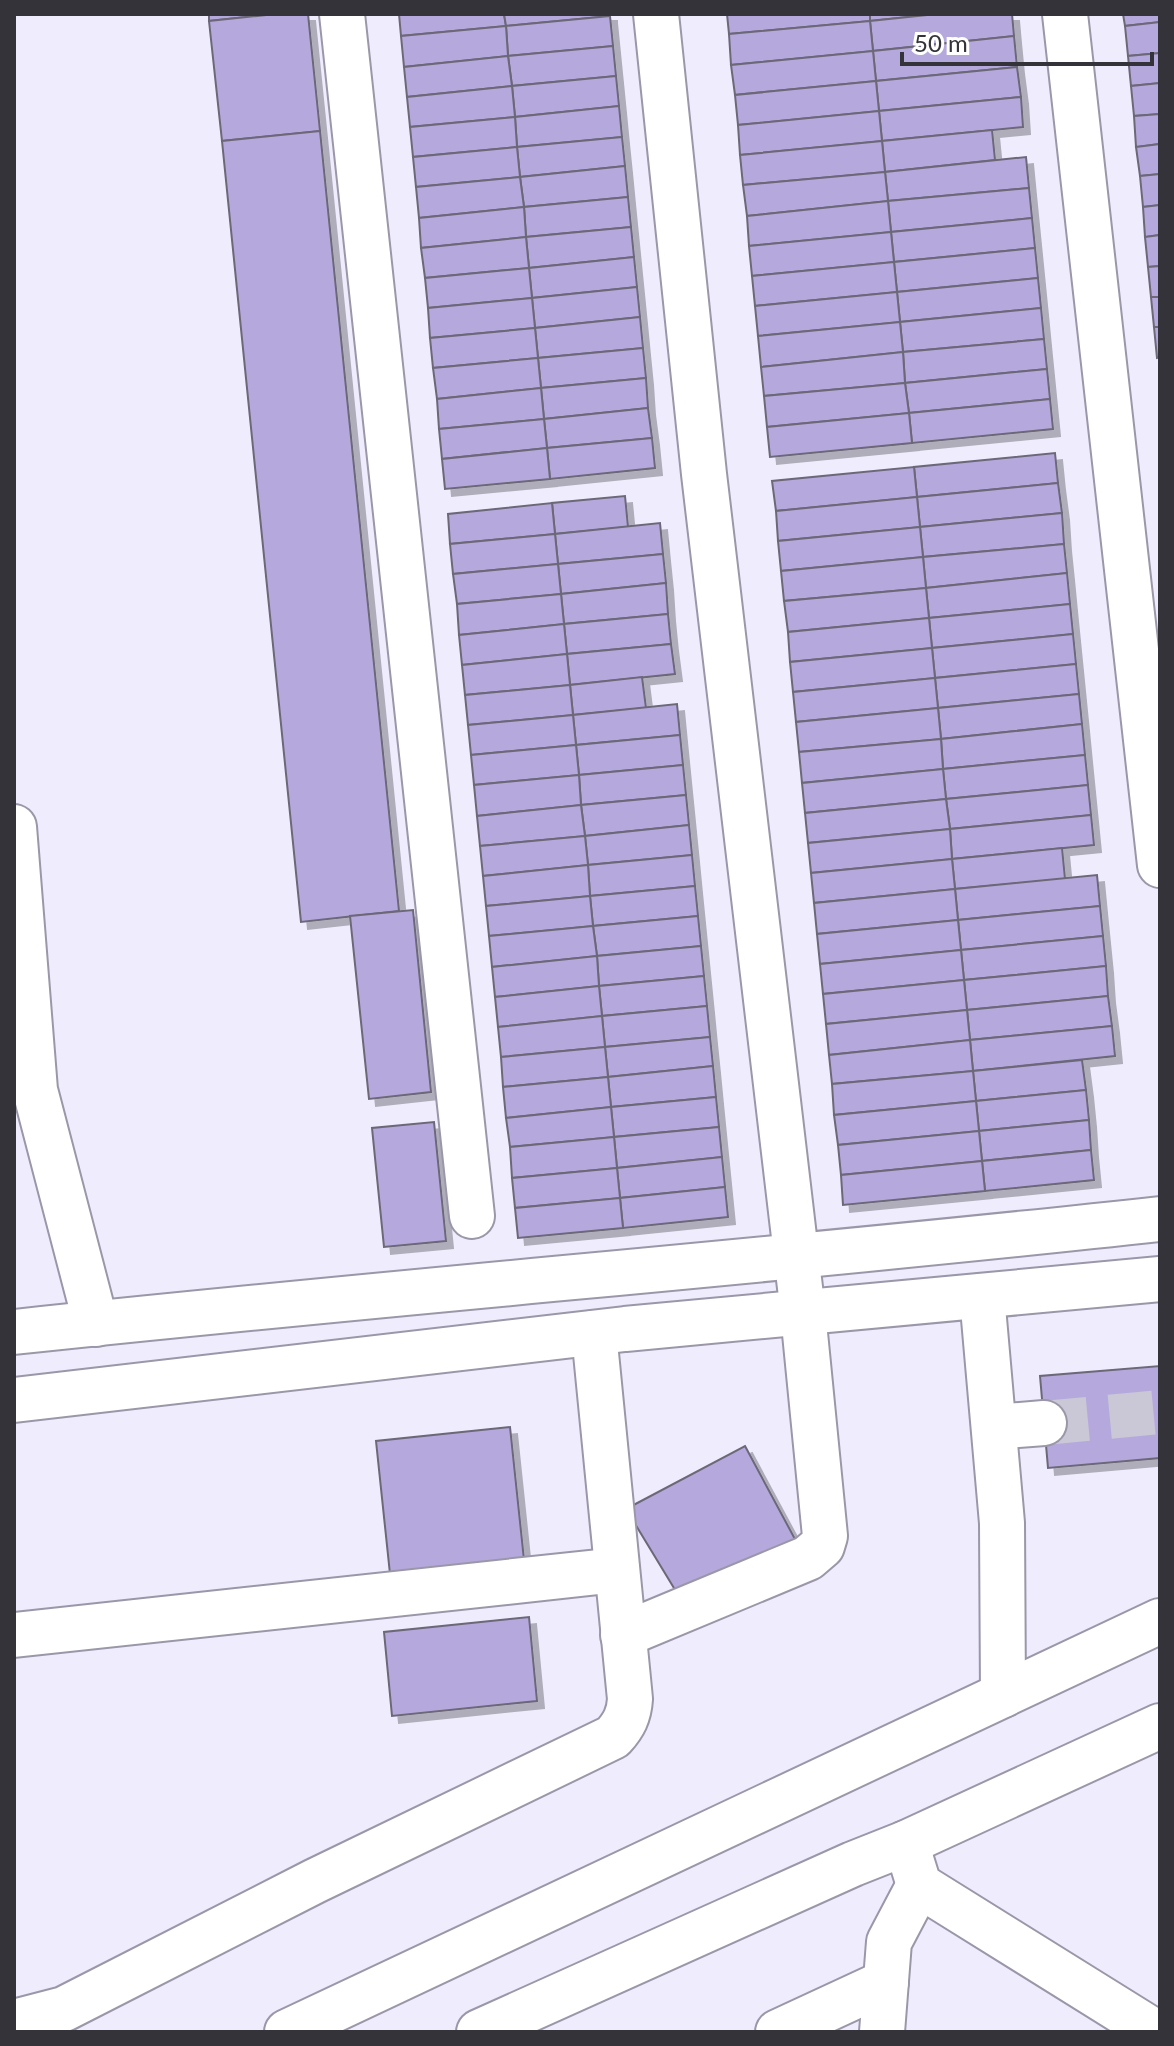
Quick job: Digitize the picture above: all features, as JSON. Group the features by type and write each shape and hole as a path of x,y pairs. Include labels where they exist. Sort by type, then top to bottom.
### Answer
{"street":[{"path":"342,14 472,1216"},
{"path":"623,1635 808,1558 822,1546 825,1536 803,1313 704,474 656,14"},
{"path":"1065,14 1160,865"},
{"path":"14,827 35,1090 96,1324"},
{"path":"14,1332 1160,1219"},
{"path":"14,1400 594,1333 1160,1279"},
{"path":"982,1296 1002,1523 1003,1695"},
{"path":"14,2022 64,2009 315,1881 613,1737 622,1727 630,1709 594,1333"},
{"path":"994,1427 1044,1423"},
{"path":"14,1635 617,1570"},
{"path":"287,2032 1160,1621"},
{"path":"479,2032 906,1843 1160,1726"},
{"path":"906,1843 919,1885 1155,2032"},
{"path":"882,2032 889,1942 919,1885"},
{"path":"778,2032 886,1982"}],"building":[{"path":"209,14 276,14 209,21"},
{"path":"308,14 320,131 222,141 209,21"},
{"path":"399,14 504,14 506,26 401,36"},
{"path":"504,14 610,14 610,16 506,26"},
{"path":"727,14 870,14 870,21 729,34"},
{"path":"870,14 937,14 870,21"},
{"path":"937,14 1012,14 1014,36 873,51 870,21"},
{"path":"1123,14 1160,14 1160,22 1125,26"},
{"path":"610,16 613,46 508,56 506,26"},
{"path":"870,21 873,51 731,65 729,34"},
{"path":"1160,22 1160,53 1128,56 1125,26"},
{"path":"506,26 508,56 404,67 401,36"},
{"path":"1014,36 1017,67 876,81 873,51"},
{"path":"613,46 616,76 512,86 508,56"},
{"path":"873,51 876,81 735,95 731,65"},
{"path":"1160,53 1160,83 1131,86 1128,56"},
{"path":"508,56 512,86 407,97 404,67"},
{"path":"1017,67 1021,97 879,111 876,81"},
{"path":"616,76 619,106 515,117 512,86"},
{"path":"876,81 879,111 738,125 735,95"},
{"path":"1160,83 1160,114 1134,116 1131,86"},
{"path":"512,86 515,117 410,127 407,97"},
{"path":"1021,97 1023,127 882,141 879,111"},
{"path":"619,106 622,137 517,147 515,117"},
{"path":"879,111 882,141 740,155 738,125"},
{"path":"1160,114 1160,144 1136,147 1134,116"},
{"path":"515,117 517,147 413,157 410,127"},
{"path":"992,130 995,160 885,172 882,141"},
{"path":"320,131 399,911 301,922 222,141"},
{"path":"622,137 625,166 520,177 517,147"},
{"path":"882,141 885,172 743,185 740,155"},
{"path":"1160,144 1160,174 1140,176 1136,147"},
{"path":"517,147 520,177 416,187 413,157"},
{"path":"1026,157 1029,188 888,201 885,172"},
{"path":"625,166 628,197 524,207 520,177"},
{"path":"885,172 888,201 747,216 743,185"},
{"path":"1160,174 1160,205 1143,207 1140,176"},
{"path":"520,177 524,207 419,218 416,187"},
{"path":"1029,188 1032,218 891,232 888,201"},
{"path":"628,197 631,227 526,237 524,207"},
{"path":"888,201 891,232 749,246 747,216"},
{"path":"1160,205 1160,235 1145,237 1143,207"},
{"path":"524,207 526,237 421,248 419,218"},
{"path":"1032,218 1035,248 894,262 891,232"},
{"path":"631,227 634,257 529,268 526,237"},
{"path":"891,232 894,262 752,276 749,246"},
{"path":"1160,235 1160,266 1148,267 1145,237"},
{"path":"526,237 529,268 425,278 421,248"},
{"path":"1035,248 1038,278 897,292 894,262"},
{"path":"634,257 637,287 532,298 529,268"},
{"path":"894,262 897,292 755,306 752,276"},
{"path":"1160,266 1160,297 1151,297 1148,267"},
{"path":"529,268 532,298 428,308 425,278"},
{"path":"1038,278 1041,308 900,322 897,292"},
{"path":"637,287 640,317 535,328 532,298"},
{"path":"897,292 900,322 758,336 755,306"},
{"path":"1151,297 1160,297 1160,327 1154,327"},
{"path":"532,298 535,328 430,338 428,308"},
{"path":"1041,308 1044,339 903,352 900,322"},
{"path":"640,317 643,348 538,358 535,328"},
{"path":"900,322 903,352 761,367 758,336"},
{"path":"1154,327 1160,327 1160,357 1157,358"},
{"path":"535,328 538,358 433,368 430,338"},
{"path":"1044,339 1047,369 905,383 903,352"},
{"path":"643,348 646,378 541,388 538,358"},
{"path":"903,352 905,383 764,396 761,367"},
{"path":"538,358 541,388 437,399 433,368"},
{"path":"1047,369 1050,399 909,413 905,383"},
{"path":"646,378 648,408 544,419 541,388"},
{"path":"905,383 909,413 767,427 764,396"},
{"path":"541,388 544,419 439,429 437,399"},
{"path":"1050,399 1053,429 912,443 909,413"},
{"path":"648,408 652,438 547,448 544,419"},
{"path":"909,413 912,443 770,457 767,427"},
{"path":"544,419 547,448 442,459 439,429"},
{"path":"652,438 655,468 550,479 547,448"},
{"path":"547,448 550,479 445,489 442,459"},
{"path":"1055,453 1058,483 917,497 914,467"},
{"path":"914,467 917,497 776,511 772,481"},
{"path":"1058,483 1062,513 920,527 917,497"},
{"path":"625,496 628,527 555,534 552,503"},
{"path":"917,497 920,527 778,541 776,511"},
{"path":"552,503 555,534 450,544 448,514"},
{"path":"1062,513 1064,544 923,557 920,527"},
{"path":"660,523 663,554 558,564 555,534"},
{"path":"920,527 923,557 781,571 778,541"},
{"path":"555,534 558,564 453,574 450,544"},
{"path":"1064,544 1067,573 926,588 923,557"},
{"path":"663,554 666,583 561,594 558,564"},
{"path":"923,557 926,588 784,601 781,571"},
{"path":"558,564 561,594 457,604 453,574"},
{"path":"1067,573 1070,604 929,618 926,588"},
{"path":"666,583 668,614 564,624 561,594"},
{"path":"926,588 929,618 788,632 784,601"},
{"path":"561,594 564,624 459,635 457,604"},
{"path":"1070,604 1073,634 932,648 929,618"},
{"path":"668,614 671,644 567,654 564,624"},
{"path":"929,618 932,648 790,662 788,632"},
{"path":"564,624 567,654 462,665 459,635"},
{"path":"1073,634 1076,664 935,678 932,648"},
{"path":"671,644 675,674 570,685 567,654"},
{"path":"932,648 935,678 793,692 790,662"},
{"path":"567,654 570,685 465,695 462,665"},
{"path":"1076,664 1079,694 938,708 935,678"},
{"path":"642,677 646,708 573,715 570,685"},
{"path":"935,678 938,708 796,722 793,692"},
{"path":"570,685 573,715 468,725 465,695"},
{"path":"1079,694 1082,724 941,739 938,708"},
{"path":"677,704 680,735 576,745 573,715"},
{"path":"938,708 941,739 799,752 796,722"},
{"path":"573,715 576,745 471,755 468,725"},
{"path":"1082,724 1085,755 943,769 941,739"},
{"path":"680,735 683,765 579,775 576,745"},
{"path":"941,739 943,769 802,783 799,752"},
{"path":"576,745 579,775 474,785 471,755"},
{"path":"1085,755 1088,785 946,799 943,769"},
{"path":"683,765 686,795 581,805 579,775"},
{"path":"943,769 946,799 805,813 802,783"},
{"path":"579,775 581,805 477,816 474,785"},
{"path":"1088,785 1091,815 950,829 946,799"},
{"path":"686,795 689,825 585,836 581,805"},
{"path":"946,799 950,829 808,843 805,813"},
{"path":"581,805 585,836 480,846 477,816"},
{"path":"1091,815 1094,845 952,859 950,829"},
{"path":"689,825 692,855 588,865 585,836"},
{"path":"950,829 952,859 811,873 808,843"},
{"path":"585,836 588,865 483,876 480,846"},
{"path":"1062,848 1065,879 955,889 952,859"},
{"path":"692,855 695,886 590,896 588,865"},
{"path":"952,859 955,889 814,903 811,873"},
{"path":"588,865 590,896 486,906 483,876"},
{"path":"1097,875 1100,906 958,920 955,889"},
{"path":"695,886 698,916 593,926 590,896"},
{"path":"955,889 958,920 817,934 814,903"},
{"path":"590,896 593,926 489,936 486,906"},
{"path":"1100,906 1103,936 961,950 958,920"},
{"path":"413,910 431,1092 369,1099 350,916"},
{"path":"698,916 701,946 597,956 593,926"},
{"path":"958,920 961,950 820,964 817,934"},
{"path":"593,926 597,956 492,967 489,936"},
{"path":"1103,936 1106,966 964,980 961,950"},
{"path":"701,946 704,976 599,986 597,956"},
{"path":"961,950 964,980 823,994 820,964"},
{"path":"597,956 599,986 495,997 492,967"},
{"path":"1106,966 1108,996 967,1010 964,980"},
{"path":"704,976 707,1006 602,1016 599,986"},
{"path":"964,980 967,1010 826,1024 823,994"},
{"path":"599,986 602,1016 498,1027 495,997"},
{"path":"1108,996 1112,1026 970,1040 967,1010"},
{"path":"707,1006 710,1037 605,1047 602,1016"},
{"path":"967,1010 970,1040 829,1055 826,1024"},
{"path":"602,1016 605,1047 501,1057 498,1027"},
{"path":"1112,1026 1115,1056 973,1071 970,1040"},
{"path":"710,1037 713,1066 608,1077 605,1047"},
{"path":"970,1040 973,1071 832,1084 829,1055"},
{"path":"605,1047 608,1077 503,1087 501,1057"},
{"path":"1082,1060 1086,1090 976,1101 973,1071"},
{"path":"713,1066 716,1097 611,1107 608,1077"},
{"path":"973,1071 976,1101 834,1115 832,1084"},
{"path":"608,1077 611,1107 506,1118 503,1087"},
{"path":"1086,1090 1089,1120 979,1131 976,1101"},
{"path":"716,1097 719,1127 614,1137 611,1107"},
{"path":"976,1101 979,1131 838,1145 834,1115"},
{"path":"611,1107 614,1137 510,1147 506,1118"},
{"path":"1089,1120 1091,1150 982,1161 979,1131"},
{"path":"434,1122 446,1241 384,1247 372,1128"},
{"path":"719,1127 722,1157 617,1168 614,1137"},
{"path":"979,1131 982,1161 841,1175 838,1145"},
{"path":"614,1137 617,1168 512,1178 510,1147"},
{"path":"1091,1150 1094,1180 985,1191 982,1161"},
{"path":"722,1157 725,1187 620,1198 617,1168"},
{"path":"982,1161 985,1191 843,1205 841,1175"},
{"path":"617,1168 620,1198 515,1208 512,1178"},
{"path":"725,1187 728,1217 623,1228 620,1198"},
{"path":"620,1198 623,1228 518,1238 515,1208"},
{"path":"1160,1366 1160,1458 1048,1468 1040,1376"},
{"path":"510,1427 524,1560 390,1574 376,1441"},
{"path":"745,1446 796,1541 680,1598 626,1509"},
{"path":"529,1617 537,1701 392,1716 384,1632"}],"tunnel":[{"path":"1044,1423 1160,1412"}]}
